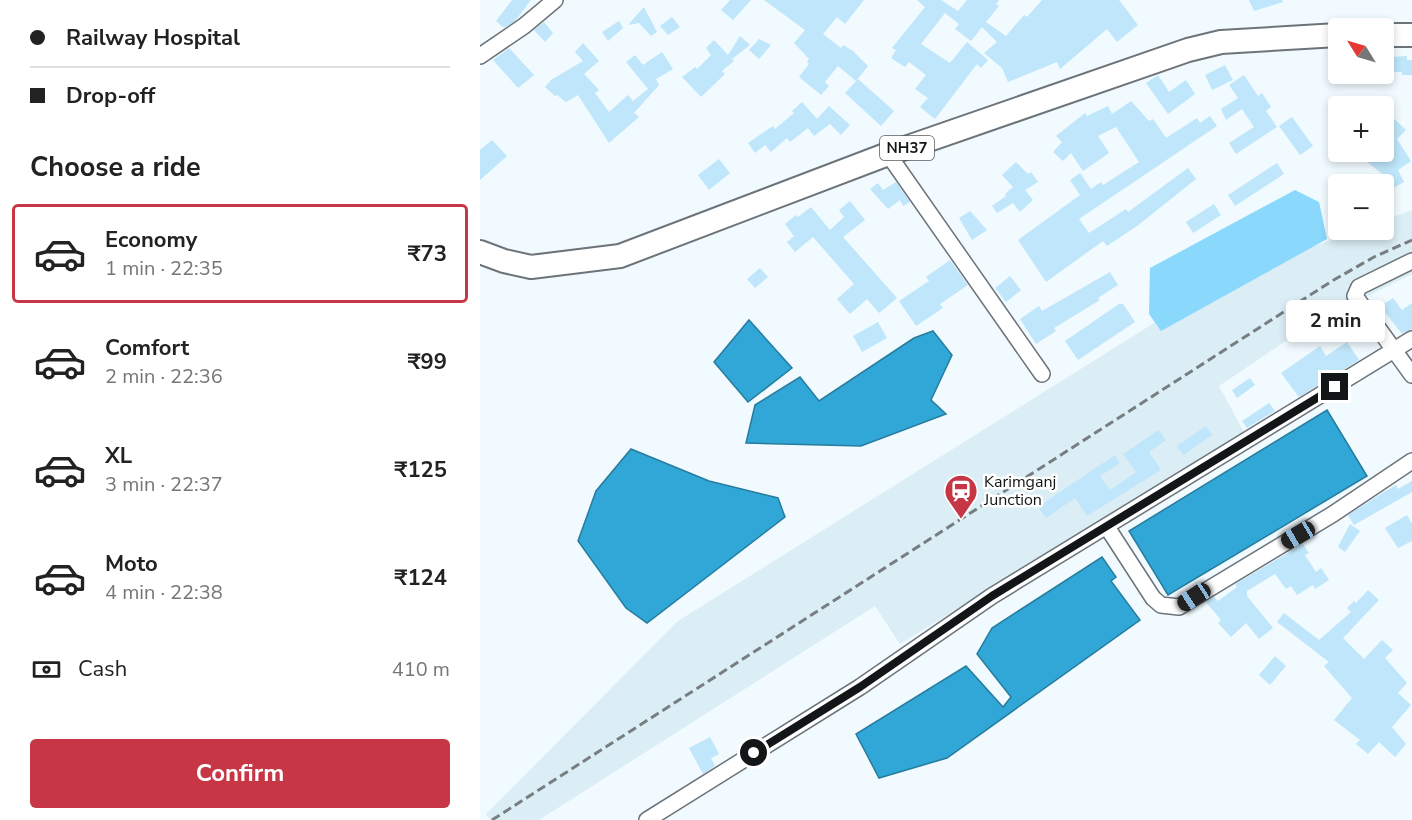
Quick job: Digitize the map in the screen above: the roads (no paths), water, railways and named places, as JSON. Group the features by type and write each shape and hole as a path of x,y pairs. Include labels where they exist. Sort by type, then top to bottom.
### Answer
{"highway":[{"path":"1394,35 1412,35"},
{"name":"NH37","path":"480,252 504,261 531,267 620,256 888,154 1188,50 1221,42 1328,36"}],"street":[{"path":"480,56 524,26 555,0"},
{"path":"888,154 1042,374"},
{"path":"1412,261 1359,287 1355,296 1412,375"},
{"path":"647,820 860,687 992,596 1412,339"},
{"path":"1107,527 1153,598 1161,605 1179,607 1333,514 1412,461"}],"railway":[{"path":"492,820 1332,281 1374,257 1412,240"}],"place":[{"name":"Karimganj Junction","path":"961,520"}]}
